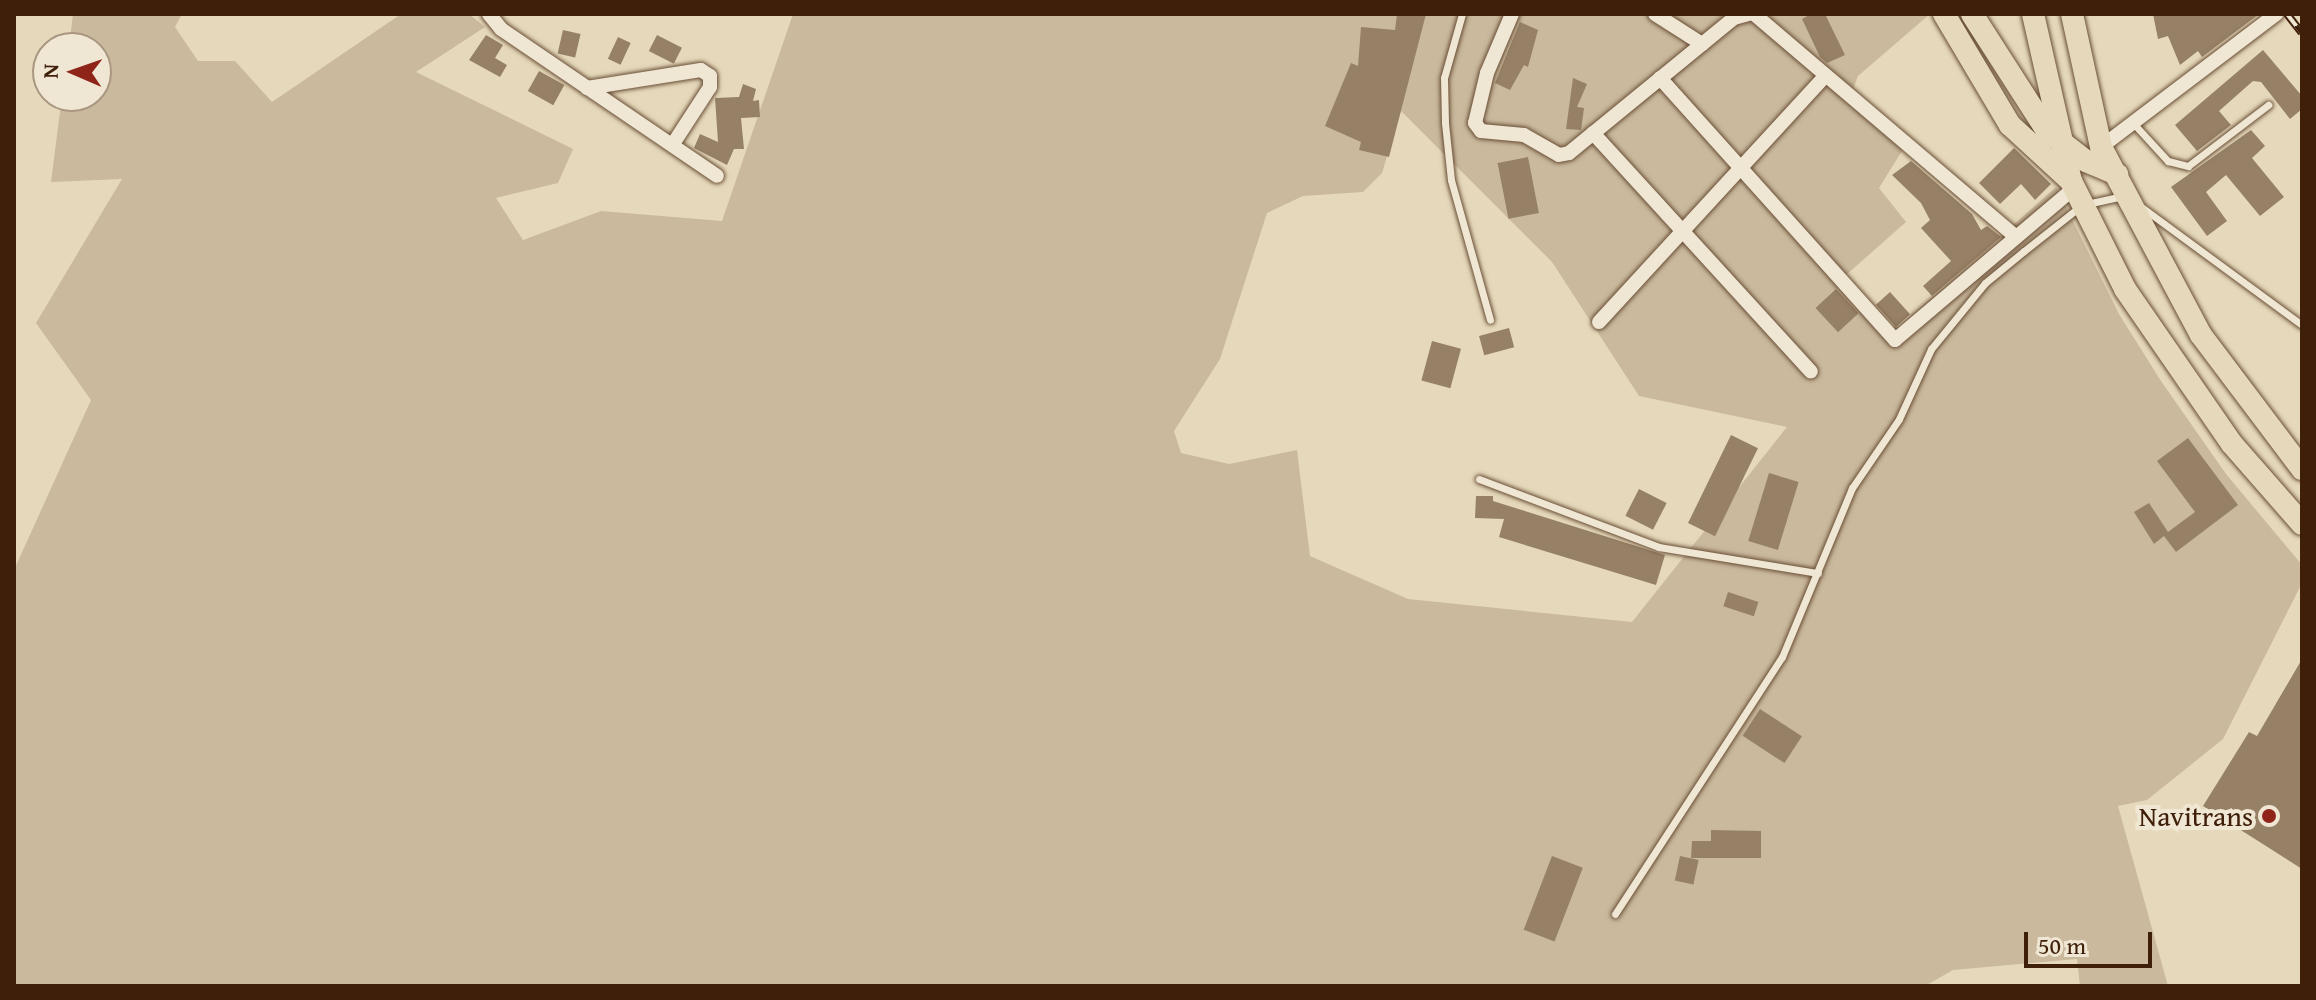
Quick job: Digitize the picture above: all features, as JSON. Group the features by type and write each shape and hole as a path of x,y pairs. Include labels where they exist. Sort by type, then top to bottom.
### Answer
{"highway":[{"path":"1944,14 2010,125 2075,191 2176,369 2232,444 2302,524"},
{"path":"1972,14 2030,110 2065,147 2117,174"},
{"path":"2033,14 2075,191"},
{"path":"2072,14 2101,147 2201,335 2302,469"}],"street":[{"path":"489,14 501,29 717,176"},
{"path":"1512,14 1487,73 1475,123 1481,131 1524,135 1559,155 1569,153 1734,18 1751,14 2016,237"},
{"path":"1655,14 1702,44"},
{"path":"2101,147 2276,14"},
{"path":"587,88 701,70 710,76 710,87 673,144"},
{"path":"1599,322 1824,77"},
{"path":"1660,78 1895,340 2075,191"},
{"path":"1593,133 1811,372"}],"lane":[{"path":"1462,14 1444,78 1445,123 1451,180 1490,320"},
{"path":"2133,123 2168,161 2188,166 2268,105"},
{"path":"1615,914 1753,707 1782,657 1852,488 1899,419 1931,349 1985,283 2075,191 2126,196 2302,325"},
{"path":"1479,479 1659,547 1818,573"}],"shaded area":[{"path":"73,14 182,14 175,27 198,61 235,61 272,102 401,14 469,14 485,27 416,72 573,149 558,183 496,198 523,240 601,211 722,221 793,14 1930,14 1858,76 1850,97 1905,146 1879,188 1906,222 1846,275 1893,332 2056,187 2119,314 2226,474 2302,565 2302,583 2223,739 2147,800 2118,806 2168,986 2080,986 2077,959 1953,970 1925,986 14,986 14,570 91,400 36,323 122,179 51,182 60,112 112,112 112,32 71,32","holes":["1401,111 1552,262 1639,396 1787,427 1632,622 1408,599 1310,556 1297,450 1229,464 1181,453 1174,431 1220,359 1267,213 1303,196 1363,192 1382,173"]}],"building":[{"path":"1397,14 1426,14 1389,157 1359,150 1361,142 1325,126 1351,63 1358,66 1361,27 1395,30"},
{"path":"1811,14 1825,14 1845,55 1827,63 1820,57 1802,19"},
{"path":"2153,14 2259,14 2202,57 2198,51 2180,65 2168,36 2158,39"},
{"path":"1520,22 1538,30 1528,67 1524,65 1510,90 1495,83"},
{"path":"563,30 581,34 575,57 558,53"},
{"path":"486,35 503,45 495,58 507,65 500,77 469,60"},
{"path":"657,35 682,48 674,64 649,51"},
{"path":"618,37 631,43 621,65 608,59"},
{"path":"2263,50 2302,96 2302,109 2290,119 2261,82 2253,81 2219,111 2231,125 2197,151 2175,125"},
{"path":"539,71 564,85 553,105 528,91"},
{"path":"1573,78 1587,84 1577,107 1584,108 1581,130 1566,129"},
{"path":"743,84 756,89 753,101 759,100 760,117 741,118 744,149 734,149 727,165 694,148 700,134 718,142 715,98 739,97"},
{"path":"2251,130 2265,146 2252,158 2284,197 2260,216 2226,175 2206,192 2227,221 2207,236 2171,187"},
{"path":"2014,148 2051,184 2035,200 2021,184 2000,204 1979,183"},
{"path":"1528,157 1539,213 1508,219 1498,163"},
{"path":"1911,161 1972,214 1981,230 1987,226 2001,237 1932,296 1923,286 1951,261 1921,228 1930,220 1921,203 1892,175"},
{"path":"1836,289 1859,313 1838,332 1816,308"},
{"path":"1890,292 1910,314 1896,327 1876,305"},
{"path":"1509,328 1514,347 1484,355 1479,336"},
{"path":"1432,341 1461,349 1450,388 1421,381"},
{"path":"1731,435 1758,448 1715,536 1688,523"},
{"path":"2188,438 2238,505 2176,552 2164,536 2154,544 2134,512 2149,503 2168,532 2195,512 2157,461"},
{"path":"1769,473 1799,482 1778,550 1748,541"},
{"path":"1639,489 1667,503 1653,530 1625,516"},
{"path":"1476,496 1493,496 1493,501 1665,555 1656,585 1499,537 1504,519 1475,518"},
{"path":"1728,592 1758,602 1754,616 1723,606"},
{"path":"2302,659 2302,869 2203,806 2249,732 2257,736"},
{"path":"1760,709 1802,736 1785,763 1743,736"},
{"path":"1711,830 1761,831 1761,858 1691,858 1692,841 1711,841"},
{"path":"1552,856 1583,868 1554,942 1524,930"},
{"path":"1680,856 1699,860 1693,884 1675,880"}],"railway":[{"path":"2287,14 2302,33"}],"place":[{"name":"Navitrans","path":"2269,816"}]}
